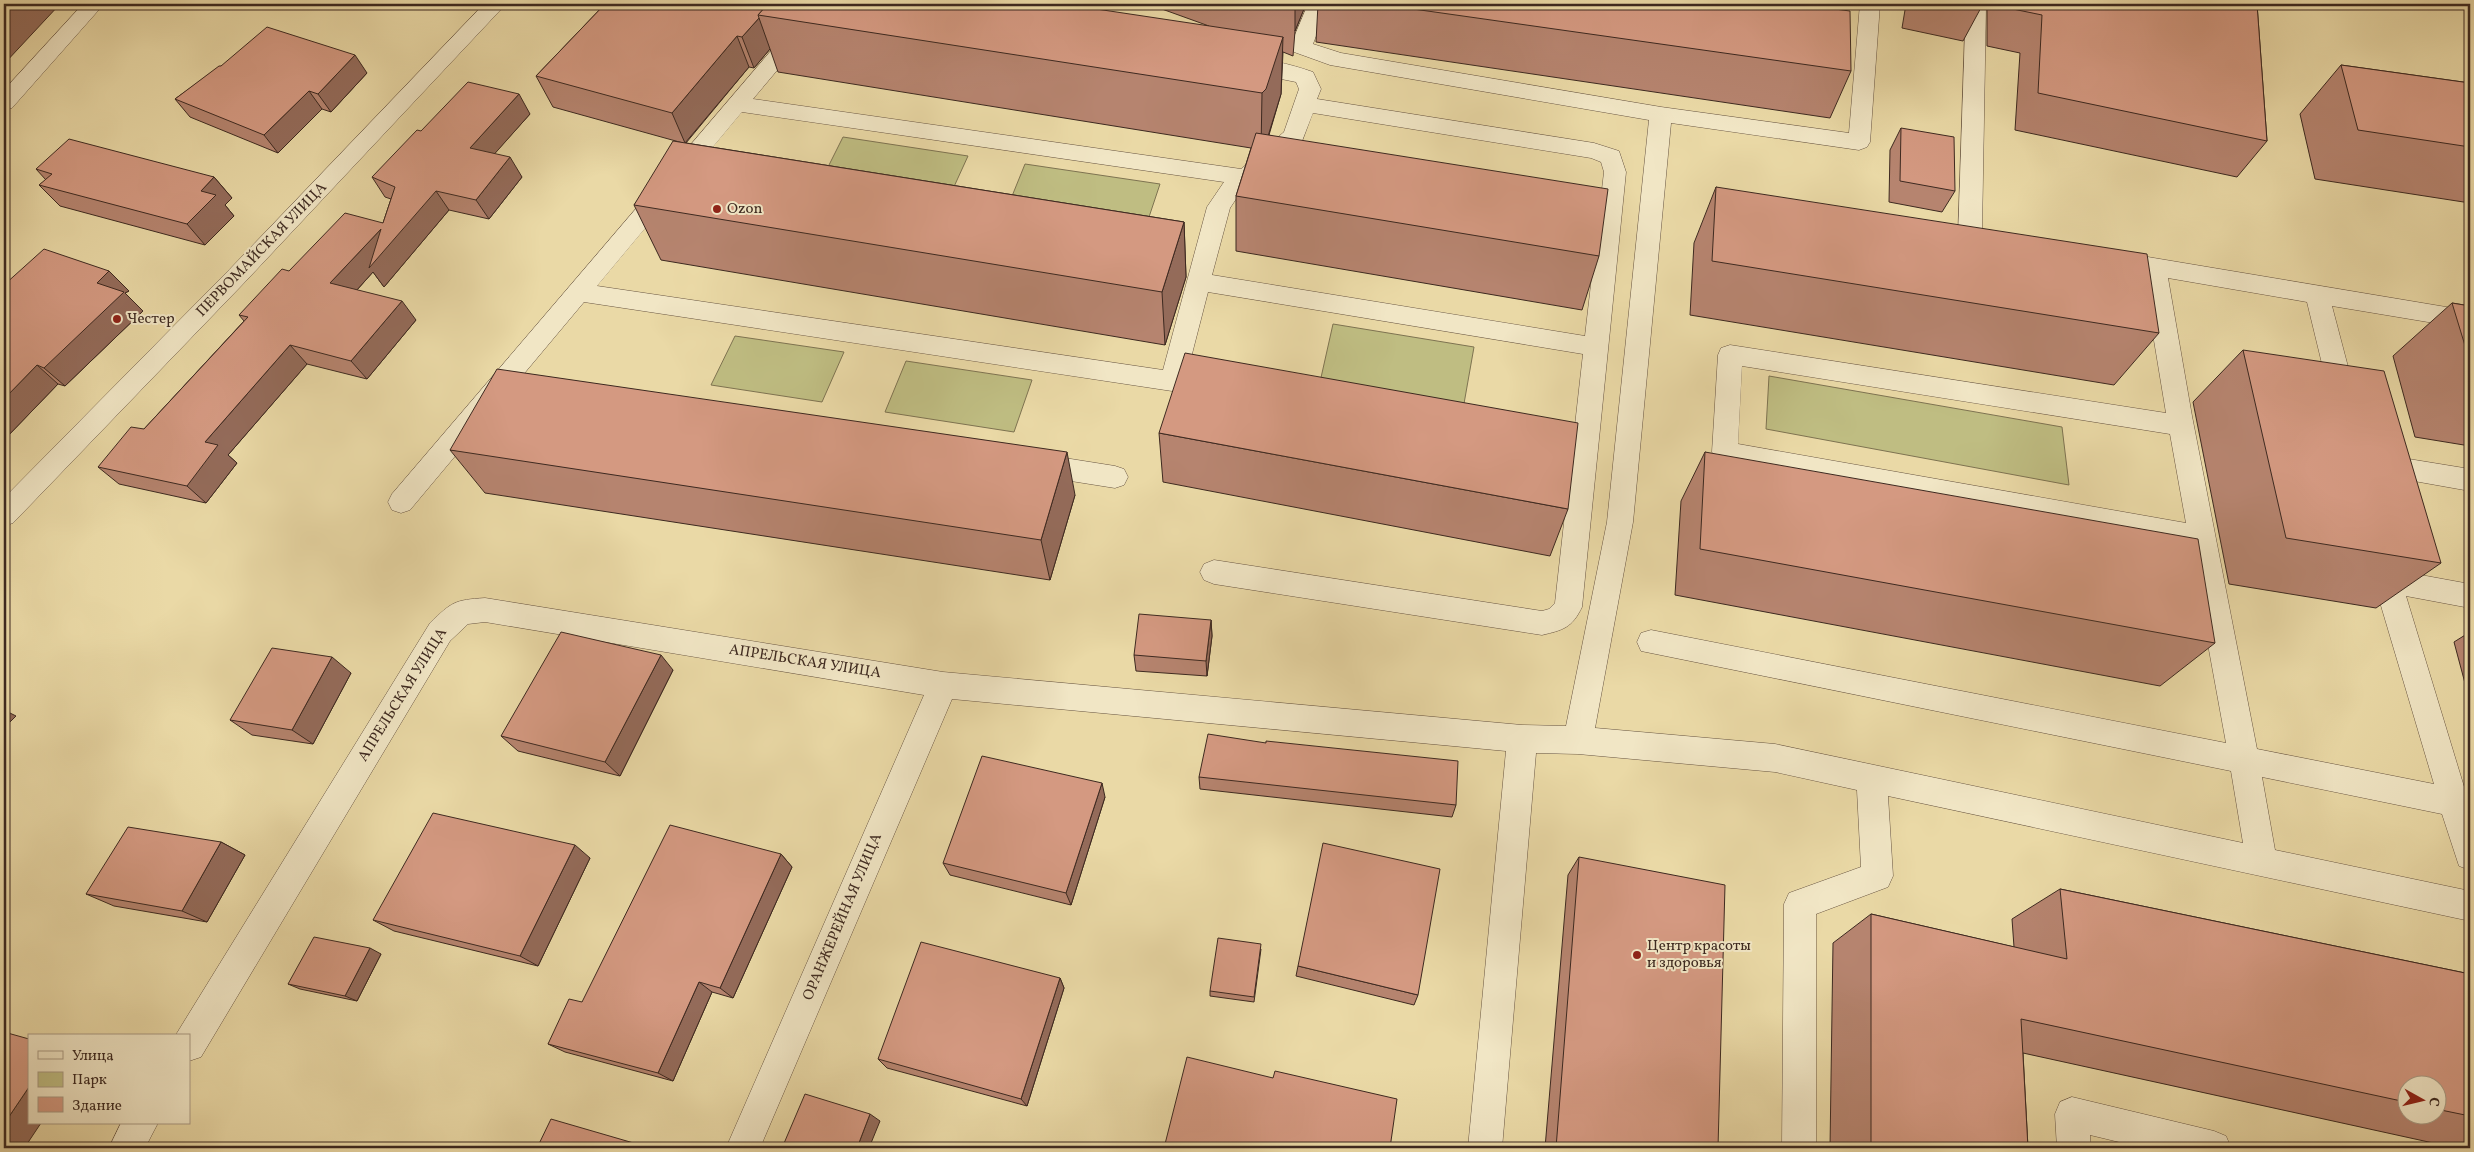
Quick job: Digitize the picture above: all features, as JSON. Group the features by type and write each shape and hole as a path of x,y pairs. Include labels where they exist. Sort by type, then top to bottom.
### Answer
{"street":[{"path":"4,104 94,4"},
{"name":"ПЕРВОМАЙСКАЯ УЛИЦА","path":"4,514 237,276 496,4"},
{"path":"400,502 820,6 827,4"},
{"path":"1318,4 1300,47 1338,60 1661,114 1859,142 1858,45 1870,4"},
{"path":"1976,4 1970,238 2018,246"},
{"path":"578,292 1182,383 1199,282 1196,255 1219,207 1230,190 1294,136 1310,89 1305,77 1291,72 1222,61"},
{"path":"737,104 1252,171 1290,169"},
{"path":"1214,572 1542,623 1558,619 1568,607 1575,448 1596,347 1599,220 1615,172 1611,157 1594,151 1306,105"},
{"path":"1578,740 1620,522 1661,114"},
{"path":"677,175 706,180"},
{"path":"2086,256 2470,320"},
{"path":"2154,267 2180,426 2245,760 2262,862"},
{"path":"1199,282 1596,347"},
{"path":"2317,294 2350,425"},
{"path":"2180,426 1730,355 1725,452 2201,537"},
{"path":"502,382 532,386"},
{"path":"1006,460 1115,477"},
{"path":"2359,466 2470,480"},
{"path":"2376,535 2386,581 2461,803 2470,855"},
{"path":"2386,581 2470,596"},
{"name":"АПРЕЛЬСКАЯ УЛИЦА","path":"190,1043 440,632 461,612 485,610 943,685 1522,739 1578,740 1775,758 2470,906"},
{"path":"1651,642 2461,803"},
{"name":"ОРАНЖЕРЕЙНАЯ УЛИЦА","path":"743,1148 943,685"},
{"path":"1485,1148 1522,739"},
{"path":"1799,1148 1800,904 1877,876 1872,779"},
{"path":"2074,1148 2072,1114 2214,1148"},
{"path":"126,1148 140,1124"}],"green space":[{"path":"843,137 968,156 947,202 820,183"},
{"path":"1025,164 1160,184 1144,232 1006,211"},
{"path":"1333,324 1474,347 1462,415 1318,391"},
{"path":"735,336 844,352 822,402 711,385"},
{"path":"906,361 1032,380 1014,432 885,412"},
{"path":"1769,376 2062,427 2069,485 1766,429"}],"building":[{"path":"605,4 768,4 758,15 759,18 742,37 737,36 672,113 536,76"},
{"path":"768,4 1063,4 1283,37 1266,89 1262,93 758,15"},
{"path":"1280,4 1293,4 1295,9"},
{"path":"1378,4 1796,4 1850,11 1851,71"},
{"path":"2008,4 2257,4 2267,141 2038,93 2042,15 2008,8"},
{"path":"267,27 355,55 318,94 309,91 264,135 175,99 221,66"},
{"path":"2341,65 2470,83 2470,147 2358,130"},
{"path":"468,82 519,94 470,148 510,157 476,200 436,191 369,268 381,229 330,283 402,301 351,361 290,345 205,442 218,445 187,486 98,467 131,427 144,429 248,317 239,315 282,269 289,271 345,213 383,223 395,187 372,177 417,130 421,131"},
{"path":"1901,128 1954,137 1955,191 1900,181"},
{"path":"1256,133 1608,189 1599,256 1236,196"},
{"path":"69,139 214,177 201,191 216,195 187,224 39,185 52,174 36,169"},
{"path":"673,141 1184,222 1162,292 634,205"},
{"path":"1716,187 2147,254 2159,333 1712,261"},
{"path":"44,249 109,271 97,283 124,292 44,368 37,365 4,399 4,285"},
{"path":"2452,303 2470,306 2470,362"},
{"path":"2243,350 2384,371 2441,563 2286,538"},
{"path":"1185,353 1578,423 1568,509 1159,433"},
{"path":"497,369 1067,452 1041,540 450,450"},
{"path":"1705,452 2198,539 2215,643 1700,549"},
{"path":"1139,614 1211,620 1206,661 1134,655"},
{"path":"561,632 661,655 605,762 501,736"},
{"path":"272,648 332,657 292,730 230,720"},
{"path":"1208,734 1266,743 1266,741 1458,761 1456,805 1199,777"},
{"path":"982,756 1102,783 1066,893 943,863"},
{"path":"433,813 575,845 520,956 373,920"},
{"path":"670,825 781,854 720,988 699,982 658,1073 548,1044 569,999 582,1002"},
{"path":"128,827 221,842 182,911 86,894"},
{"path":"1323,843 1440,869 1418,995 1298,966"},
{"path":"1579,857 1725,885 1718,1148 1556,1148"},
{"path":"2060,889 2470,974 2470,1116 2446,1111 2446,1074 2396,1074 2396,1100 2021,1019 2028,1148 1871,1148 1871,914 2067,959"},
{"path":"314,937 370,948 345,996 288,984"},
{"path":"1218,938 1261,944 1254,997 1210,991"},
{"path":"921,942 1060,978 1021,1099 878,1059"},
{"path":"4,1032 28,1039 28,1088 4,1124"},
{"path":"1187,1057 1273,1078 1275,1071 1397,1099 1390,1148 1164,1148"},
{"path":"805,1094 870,1114 857,1148 782,1148"},
{"path":"551,1119 637,1144 635,1148 537,1148"}],"place":[{"name":"Ozon","path":"717,209"},
{"name":"Честер","path":"117,319"},
{"name":"Центр красоты и здоровья","path":"1637,955"}]}
